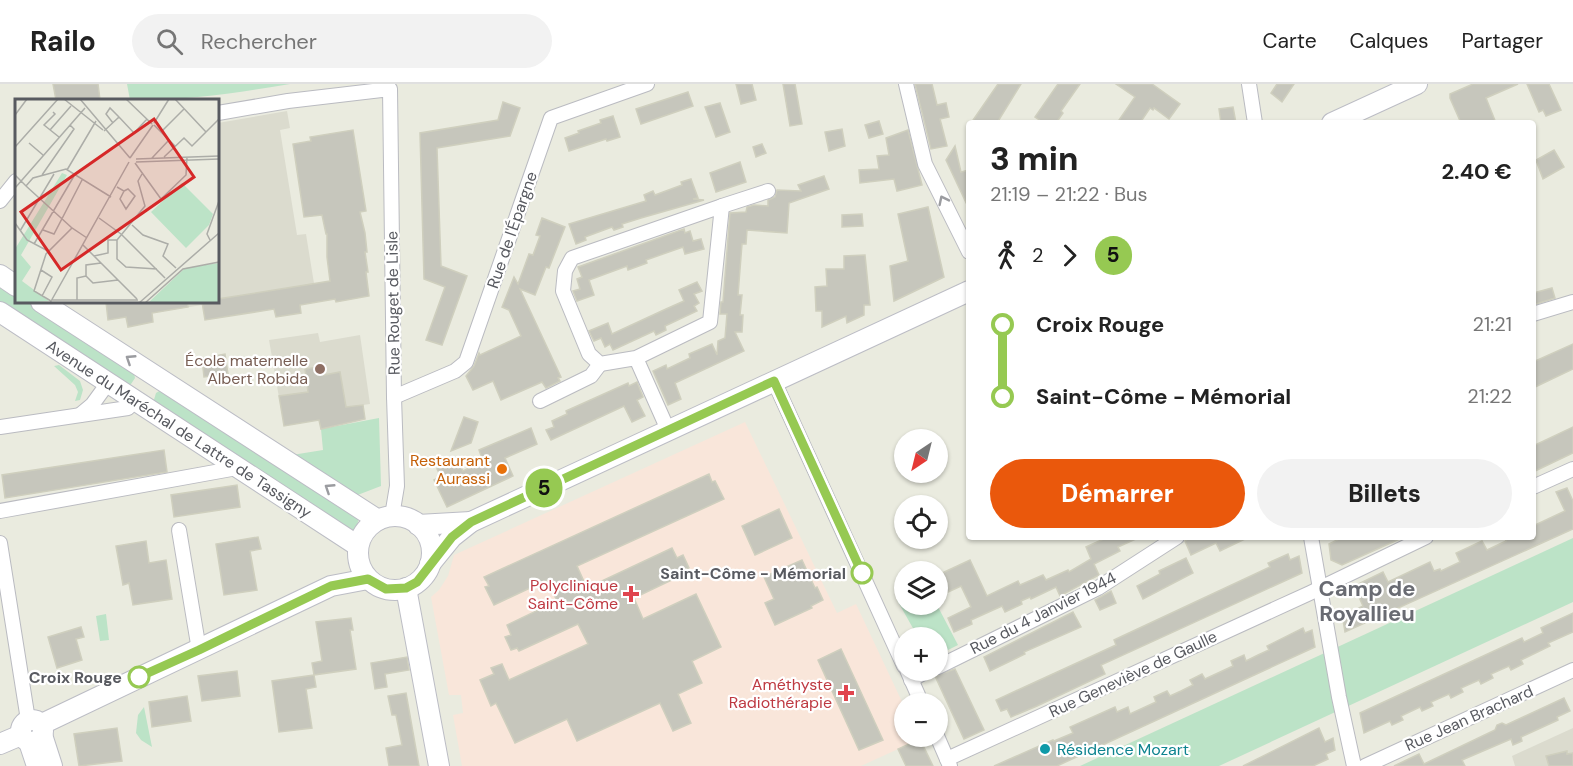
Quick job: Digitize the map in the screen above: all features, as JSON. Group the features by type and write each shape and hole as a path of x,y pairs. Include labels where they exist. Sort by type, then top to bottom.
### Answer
{"street":[{"name":"Rue de l'Épargne","path":"394,398 455,371 466,362 551,118 647,84"},
{"path":"906,84 925,164 966,246"},
{"path":"1249,84 1255,120"},
{"path":"1339,120 1417,84"},
{"name":"Rue Rouget de Lisle","path":"219,113 288,101 390,89 397,486 385,518"},
{"path":"0,201 15,182"},
{"path":"600,364 589,354 563,291 565,272 572,258 768,191"},
{"path":"540,401 591,376 600,364 636,358 710,322 722,206"},
{"path":"0,275 15,285"},
{"path":"358,549 362,570 368,579 386,589 406,588 426,573 430,564 452,537 471,522 966,292"},
{"name":"Avenue du Maréchal de Lattre de Tassigny","path":"43,303 385,518"},
{"path":"1536,313 1573,303"},
{"name":"Avenue du Maréchal de Lattre de Tassigny","path":"0,312 358,549"},
{"path":"636,358 668,430"},
{"path":"0,427 128,408 152,373"},
{"path":"774,381 894,644"},
{"path":"80,415 92,405 108,383"},
{"path":"0,511 237,468"},
{"path":"1536,486 1573,469"},
{"path":"331,586 358,549 367,528 385,518 404,517 418,525 427,535 430,543 430,564"},
{"path":"418,525 471,522"},
{"path":"179,530 199,650"},
{"name":"Rue du 4 Janvier 1944","path":"948,662 1098,588 1172,540"},
{"path":"1311,540 1339,697 1354,766"},
{"name":"Rue Geneviève de Gaulle","path":"949,762 1420,540"},
{"path":"0,543 7,627 32,731 37,766"},
{"path":"0,744 32,731 123,684 331,586 368,579"},
{"path":"406,588 439,766"},
{"name":"Rue Jean Brachard","path":"1365,766 1573,670"},
{"path":"32,731 52,766"},
{"path":"942,747 949,762"}],"shaded area":[{"path":"287,111 290,128 280,130 297,235 306,234 317,302 300,305 301,313 276,317 274,309 205,320 202,305 152,313 153,322 128,327 126,317 108,320 106,303 219,303 219,123"},
{"name":"École maternelle Albert Robida","path":"318,333 320,342 360,335 370,404 363,405 365,419 321,429 319,420 284,426 269,340"},
{"name":"Polyclinique Saint-Côme","path":"745,422 837,613 856,604 898,693 894,693 894,747 903,747 861,766 462,766 453,715 463,713 461,695 449,695 431,597 439,590 448,576 454,555"},
{"path":"1573,728 1573,766 1515,766 1512,756"}],"green space":[{"path":"127,84 290,84 190,98 130,99"},
{"path":"0,282 15,292 15,303 32,303 133,369 135,378 131,384 127,385 0,306"},
{"path":"59,365 80,381 83,390 80,400 75,401 78,392 75,385 54,366"},
{"path":"161,390 359,518 356,529 352,531 153,403 156,393"},
{"path":"379,418 381,486 355,496 292,455 323,450 321,429"},
{"path":"1573,538 1573,602 1219,766 1080,766"},
{"path":"106,614 109,640 100,641 96,616"},
{"path":"906,615 942,615 958,645 948,650 948,627 912,627"},
{"path":"144,707 152,747 141,740 136,733 138,715"}],"building":[{"path":"53,84 98,84 100,99 56,99"},
{"path":"736,84 752,84 756,100 741,104"},
{"path":"783,84 795,84 802,124 790,126"},
{"path":"915,84 932,84 937,105 946,103 949,117 940,119 947,146 931,149"},
{"path":"998,84 1021,84 999,120 973,120"},
{"path":"1058,84 1080,84 1061,111 1063,113 1058,120 1040,120 1035,117"},
{"path":"1116,84 1152,84 1180,104 1169,119 1154,108 1153,110 1150,108 1142,120 1119,120 1135,97"},
{"path":"1277,84 1294,84 1282,102 1271,93"},
{"path":"1473,84 1518,84 1486,98 1495,120 1460,120 1450,94"},
{"path":"1527,84 1549,84 1561,110 1546,116 1543,110 1539,112"},
{"path":"688,92 693,106 641,124 636,109"},
{"path":"503,102 520,108 510,136 437,148 441,266 467,276 442,345 426,340 445,287 424,279 420,133 498,120"},
{"path":"720,103 730,132 716,137 705,107"},
{"path":"1233,107 1235,120 1221,120 1219,109"},
{"path":"613,116 620,137 569,151 565,138"},
{"path":"879,121 883,134 869,138 865,125"},
{"path":"842,129 845,146 829,151 825,132"},
{"path":"353,130 366,211 360,212 365,233 369,296 300,305 301,313 276,317 274,309 205,320 202,303 219,303 219,299 330,281 327,234 322,215 304,217 293,144 311,141 310,137"},
{"path":"908,130 922,185 897,191 894,179 860,183 859,170 879,169 877,156 889,155 886,138"},
{"path":"762,144 766,153 756,157 753,147"},
{"path":"955,146 961,172 966,171 966,203 946,160"},
{"path":"1554,150 1564,167 1543,179 1536,160"},
{"path":"740,162 746,182 716,192 710,173"},
{"path":"824,176 829,189 789,203 787,233 747,230 746,244 742,244 738,295 742,295 740,315 743,315 742,332 735,332 744,351 675,383 681,399 668,405 653,371 666,365 667,369 690,358 689,354 712,344 717,355 718,341 725,338 727,314 720,314 721,302 723,302 730,213 746,212 747,207 754,205 768,206 768,200 775,197 777,190 801,191 798,185"},
{"path":"691,179 698,198 693,199 704,200 622,224 623,227 614,230 612,227 585,237 586,240 576,244 569,224 646,201 644,195 653,191 655,195 682,185 681,182"},
{"path":"928,207 944,277 894,301 890,266 908,261 898,214"},
{"path":"862,214 863,226 842,227 842,215"},
{"path":"542,218 565,227 549,268 546,267 535,295 520,289 561,377 558,378 560,381 546,388 542,382 501,400 493,381 473,390 466,376 474,366 479,353 480,355 521,336 509,310 502,307 514,277 518,284 529,254 533,255 540,236 536,235"},
{"path":"684,229 685,233 690,231 693,241 701,239 704,249 685,254 683,247 646,260 647,263 628,270 627,266 589,280 594,295 577,301 573,291 580,289 577,279 582,277 578,267"},
{"path":"865,255 870,305 864,305 864,315 847,323 846,316 822,327 822,311 816,311 815,287 827,286 826,269 844,269 844,256"},
{"path":"697,282 702,291 694,294 699,303 694,306 697,311 665,326 666,330 656,335 654,331 613,350 610,344 605,347 601,338 594,341 589,331 608,323 612,334 684,301 679,290"},
{"path":"1552,288 1555,298 1536,304 1536,292"},
{"path":"106,303 187,303 188,307 152,313 153,322 128,327 126,317 108,320"},
{"path":"1573,344 1573,369 1536,387 1536,361"},
{"path":"225,354 228,374 204,377 202,358"},
{"path":"323,366 324,375 340,372 346,407 363,405 365,419 321,429 319,420 284,426 279,396 308,392 305,369"},
{"path":"637,382 643,397 637,400 645,416 632,422 624,406 551,440 546,430 554,427 552,421 567,414 566,411 628,383 629,386"},
{"path":"464,417 478,422 471,443 451,451"},
{"path":"1573,427 1573,453 1536,471 1536,445"},
{"path":"531,428 537,444 505,458 513,476 447,507 434,480 441,477 437,469 458,460 463,471 483,461 479,450"},
{"path":"164,450 167,472 5,498 2,475"},
{"path":"709,474 724,499 577,566 587,588 672,548 677,558 683,555 689,568 683,571 684,574 634,598 643,619 696,594 721,647 692,661 702,683 678,694 691,723 673,731 660,703 577,741 567,719 515,743 496,703 491,706 480,680 494,674 491,668 502,664 509,680 588,644 578,624 519,651 517,648 511,650 505,637 511,635 507,625 557,601 547,580 494,605 485,587 489,586 484,577"},
{"path":"237,485 240,507 174,517 171,495"},
{"path":"1567,488 1573,501 1573,529 1345,632 1343,620 1349,618 1347,614 1363,606 1354,586 1383,572 1388,582 1430,562 1434,571 1440,569 1441,571 1460,562 1456,553 1482,541 1487,550 1506,540 1536,540 1536,525 1565,511 1556,492"},
{"path":"779,509 792,538 755,555 742,526"},
{"path":"258,537 261,549 250,551 257,590 224,595 216,544"},
{"path":"1101,540 1133,540 1118,547 1120,551 1094,564 1099,575 1060,596 1056,587 1031,599 1030,597 1021,601 1022,604 1005,612 1002,606 971,620 972,624 954,632 948,618 971,607 961,586 948,592 948,570 970,560 987,596 1018,581 1020,585 1043,575 1046,580 1068,570 1069,572 1091,559 1086,547"},
{"path":"1243,540 1220,551 1216,543 1191,555 1185,541"},
{"path":"1337,540 1397,540 1342,565 1331,560 1329,544"},
{"path":"146,541 149,563 166,560 172,599 133,605 129,583 123,585 116,546"},
{"path":"1288,554 1290,560 1299,556 1302,573 1101,665 1105,674 1037,706 1011,717 1007,709 1001,711 996,700 1116,645 1114,640 1270,567 1268,563"},
{"path":"1186,558 1193,573 1143,599 1137,586 1160,574 1159,571"},
{"path":"802,560 823,600 811,606 812,608 775,625 765,603 774,599 764,577"},
{"path":"1111,591 1116,603 1100,610 1095,600"},
{"path":"1073,612 1081,627 1024,652 1025,654 990,671 984,657"},
{"path":"1573,613 1573,632 1548,643 1550,646 1521,660 1523,664 1511,670 1509,666 1491,674 1493,678 1481,684 1479,680 1461,688 1463,692 1451,698 1449,694 1431,702 1433,706 1422,711 1420,707 1401,716 1403,720 1392,725 1390,721 1364,733 1360,713 1522,638 1524,642 1543,633 1541,628"},
{"path":"351,618 353,630 350,630 356,669 314,675 312,663 322,661 316,622"},
{"path":"81,627 84,637 76,639 82,660 57,668 48,637"},
{"path":"1303,628 1305,633 1312,630 1315,647 1057,766 994,766 1073,733 1070,727 1115,707 1117,712 1128,707 1130,714 1156,702 1154,697 1167,691 1170,696 1193,685 1190,680 1202,674 1205,679 1233,666 1231,661 1244,655 1246,661 1269,650 1267,646"},
{"path":"841,649 883,740 859,750 818,660"},
{"path":"407,657 409,670 385,674 387,687 375,689 371,663"},
{"path":"955,669 984,730 964,739 948,704 948,693 943,693 937,681 948,681 948,671"},
{"path":"237,671 240,696 202,701 198,676"},
{"path":"314,675 316,687 306,689 312,728 279,732 272,681"},
{"path":"406,693 419,766 389,766 386,748 402,745 396,715 392,715 388,696"},
{"path":"187,696 191,721 152,727 149,702"},
{"path":"1564,698 1570,711 1557,717 1558,720 1521,737 1522,741 1513,745 1511,739 1462,760 1465,766 1394,766 1419,754 1424,764 1495,730 1497,725 1502,723 1506,725"},
{"path":"117,728 122,761 79,766 74,734"},
{"path":"1319,728 1325,742 1333,738 1335,750 1326,754 1328,759 1313,766 1243,766"},
{"path":"924,747 933,766 906,766 898,749"},
{"path":"1567,751 1567,754 1573,753 1573,766 1549,766 1546,756"}],"bus line":[{"name":"5","path":"139,677 331,586 368,579 386,589 406,588 426,573 430,564 452,537 471,522 774,381 862,573"}],"place":[{"name":"École maternelle Albert Robida","path":"320,369"},
{"name":"Restaurant Aurassi","path":"502,469"},
{"name":"Saint-Côme - Mémorial","path":"862,573"},
{"name":"Polyclinique Saint-Côme","path":"631,594"},
{"name":"Croix Rouge","path":"139,677"},
{"name":"Améthyste Radiothérapie","path":"846,693"},
{"name":"Résidence Mozart","path":"1045,749"}],"district":[{"name":"Camp de Royallieu","path":"1367,600"}]}
